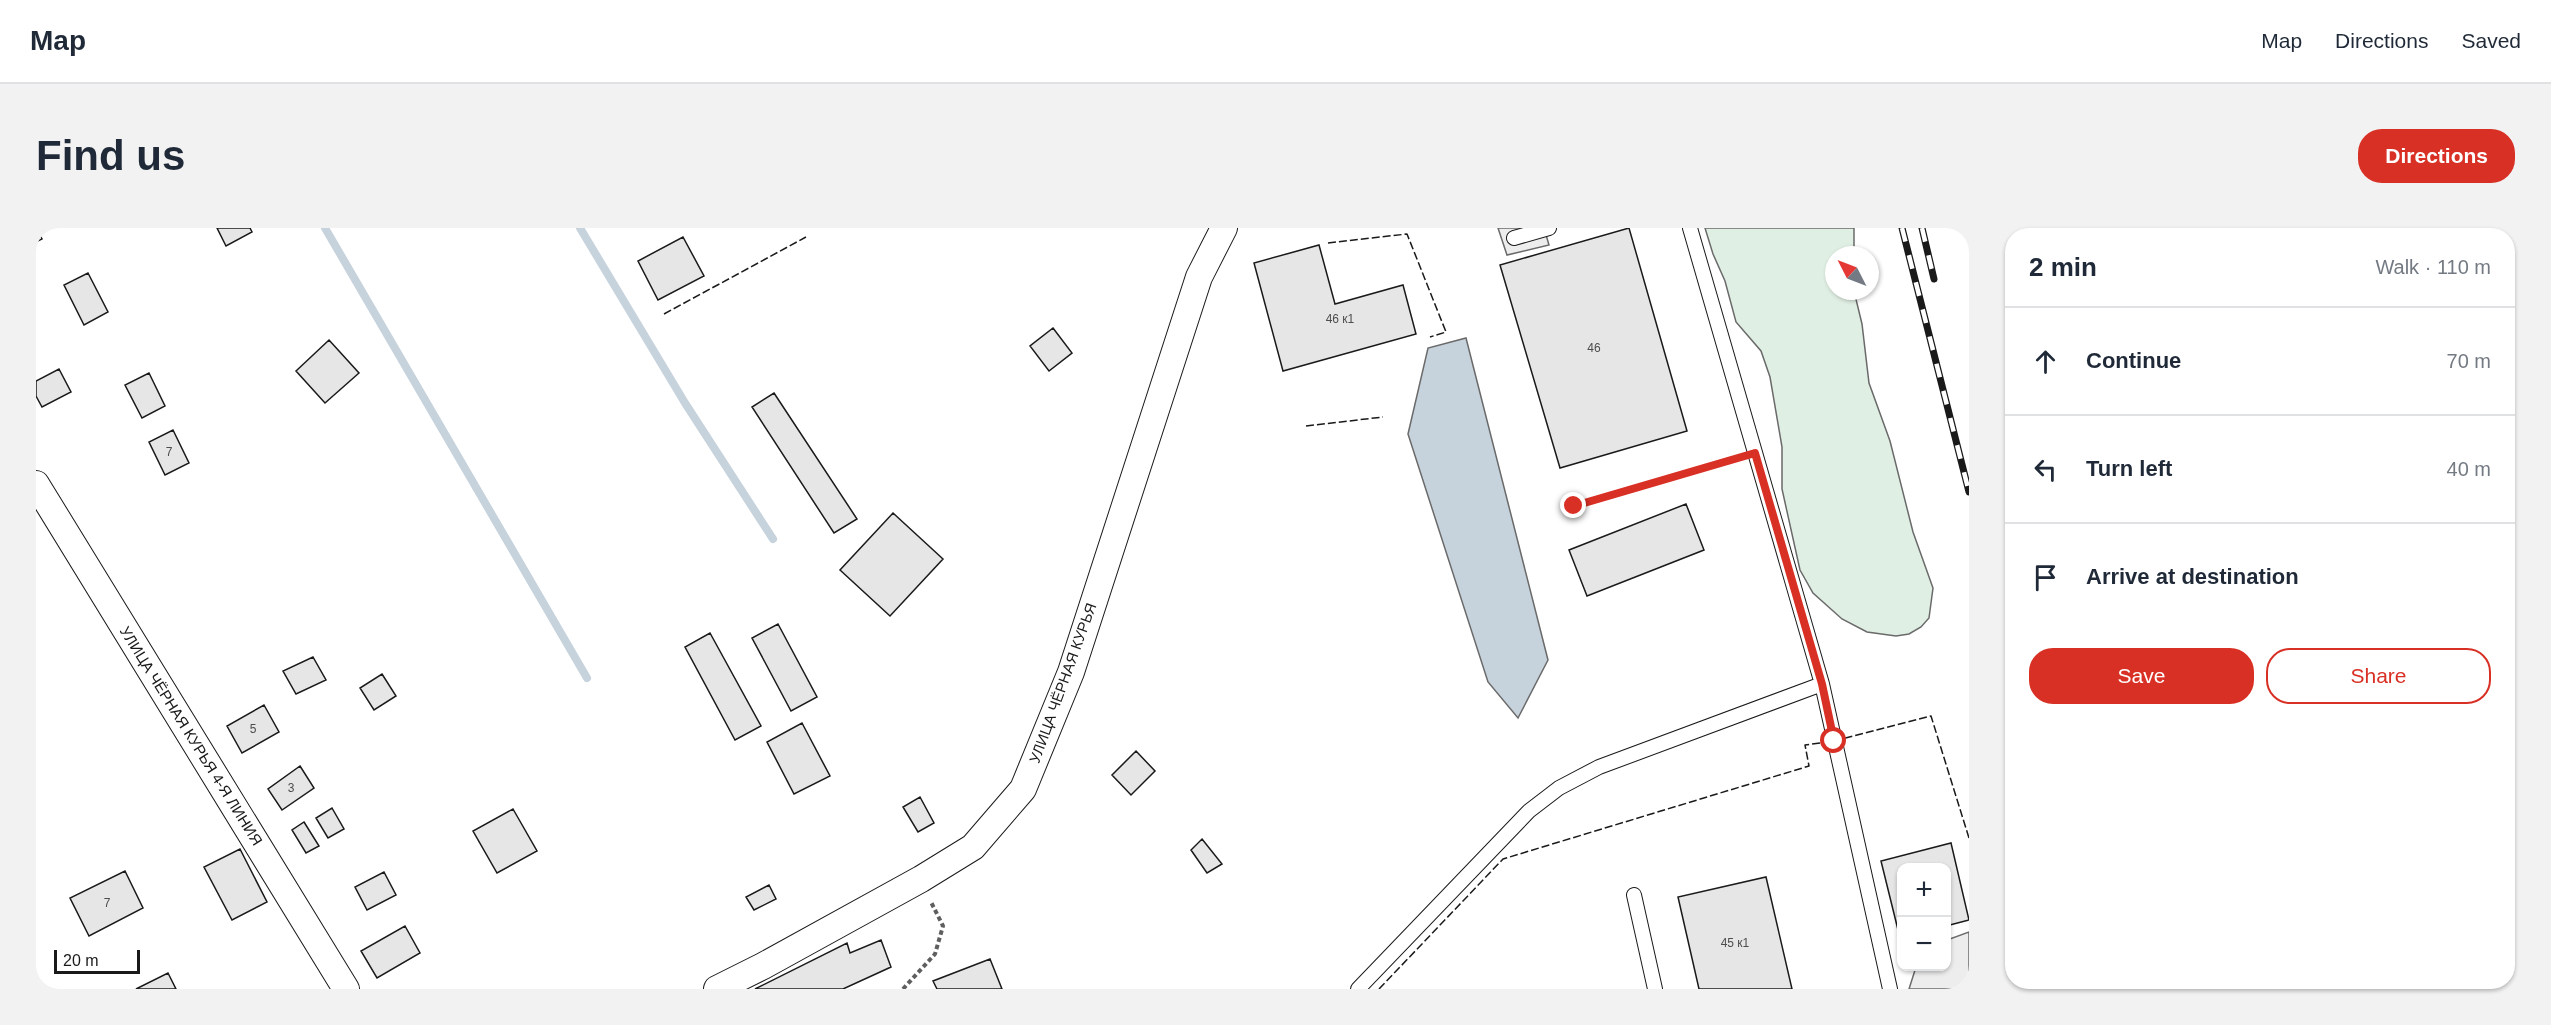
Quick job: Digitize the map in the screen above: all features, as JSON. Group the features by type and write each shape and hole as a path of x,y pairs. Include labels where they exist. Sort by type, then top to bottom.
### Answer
{"street":[{"name":"УЛИЦА ЧЁРНАЯ КУРЬЯ","path":"717,989 921,879 974,847 1023,789 1071,672 1199,277 1224,228"},
{"name":"УЛИЦА ЧЁРНАЯ КУРЬЯ 4-Я ЛИНИЯ","path":"36,484 346,989"}],"lane":[{"path":"1514,238 1549,228"},
{"path":"1690,228 1822,684 1890,989"},
{"path":"1358,989 1529,811 1559,788 1599,767 1822,684"},
{"path":"1634,895 1655,989"}],"path":[{"path":"1574,506 1755,453"},
{"path":"903,989 935,954 943,926 921,879"}],"green space":[{"path":"1705,228 1854,228 1854,246 1825,246 1825,300 1856,300 1862,324 1869,383 1890,441 1913,532 1933,588 1929,618 1921,627 1909,634 1896,636 1867,632 1842,619 1813,593 1800,570 1782,489 1782,447 1770,377 1761,351 1736,322 1725,281"}],"shaded area":[{"path":"1498,228 1544,228 1549,245 1507,255"},
{"path":"1466,338 1548,660 1518,718 1488,682 1408,434 1428,348"},
{"path":"1969,932 1969,989 1909,989 1915,971 1951,971 1951,939"}],"building":[{"path":"36,228 42,239 36,242"},
{"path":"217,228 250,228 252,232 226,246"},
{"path":"1629,228 1687,431 1560,468 1500,265"},
{"path":"683,237 704,276 658,300 638,261"},
{"path":"1319,245 1335,304 1403,285 1416,334 1283,371 1254,263"},
{"path":"88,273 108,312 84,325 64,285"},
{"path":"1053,328 1072,353 1049,371 1030,346"},
{"path":"329,340 359,373 325,403 296,371"},
{"path":"59,369 71,392 42,407 36,396 36,381"},
{"path":"149,373 165,406 142,418 125,385"},
{"path":"774,393 857,519 834,533 752,407"},
{"path":"173,430 189,463 165,475 149,442"},
{"path":"1686,504 1704,550 1587,596 1569,550"},
{"path":"893,513 943,559 890,616 840,570"},
{"path":"778,624 817,697 791,711 752,638"},
{"path":"710,633 761,726 735,740 685,647"},
{"path":"313,657 326,680 296,694 283,671"},
{"path":"382,674 396,696 374,710 360,688"},
{"path":"264,705 279,732 242,753 227,726"},
{"path":"802,723 830,776 794,794 767,742"},
{"path":"1136,751 1155,771 1131,795 1112,775"},
{"path":"300,766 314,788 282,810 268,789"},
{"path":"920,797 934,823 918,832 903,807"},
{"path":"332,808 344,829 328,838 316,818"},
{"path":"513,809 537,851 497,873 473,831"},
{"path":"304,822 319,846 306,853 292,830"},
{"path":"1202,839 1222,864 1207,873 1191,850"},
{"path":"1951,843 1969,920 1951,925 1951,863 1897,863 1897,926 1881,861"},
{"path":"240,849 267,902 232,920 204,867"},
{"path":"125,871 143,908 89,936 70,898"},
{"path":"384,872 396,895 367,910 355,887"},
{"path":"1766,877 1792,989 1699,989 1678,897"},
{"path":"769,885 776,899 754,910 746,897"},
{"path":"405,926 420,953 377,978 361,951"},
{"path":"881,940 891,967 843,989 755,989 847,943 850,953"},
{"path":"990,959 1002,989 937,989 933,981"},
{"path":"168,973 176,989 136,989"}],"waterway":[{"path":"325,228 587,678"},
{"path":"580,228 685,403 773,539"}],"railway":[{"path":"1902,228 1969,492"},
{"path":"1922,228 1934,279"}],"fence":[{"path":"1328,243 1407,234 1446,332 1430,337"},
{"path":"664,314 806,237"},
{"path":"1306,426 1383,417"},
{"path":"1379,989 1503,859 1809,766 1805,745 1834,741 1931,716 1969,838"}],"route":[{"path":"1574,506 1755,453 1822,684 1834,741"}]}
